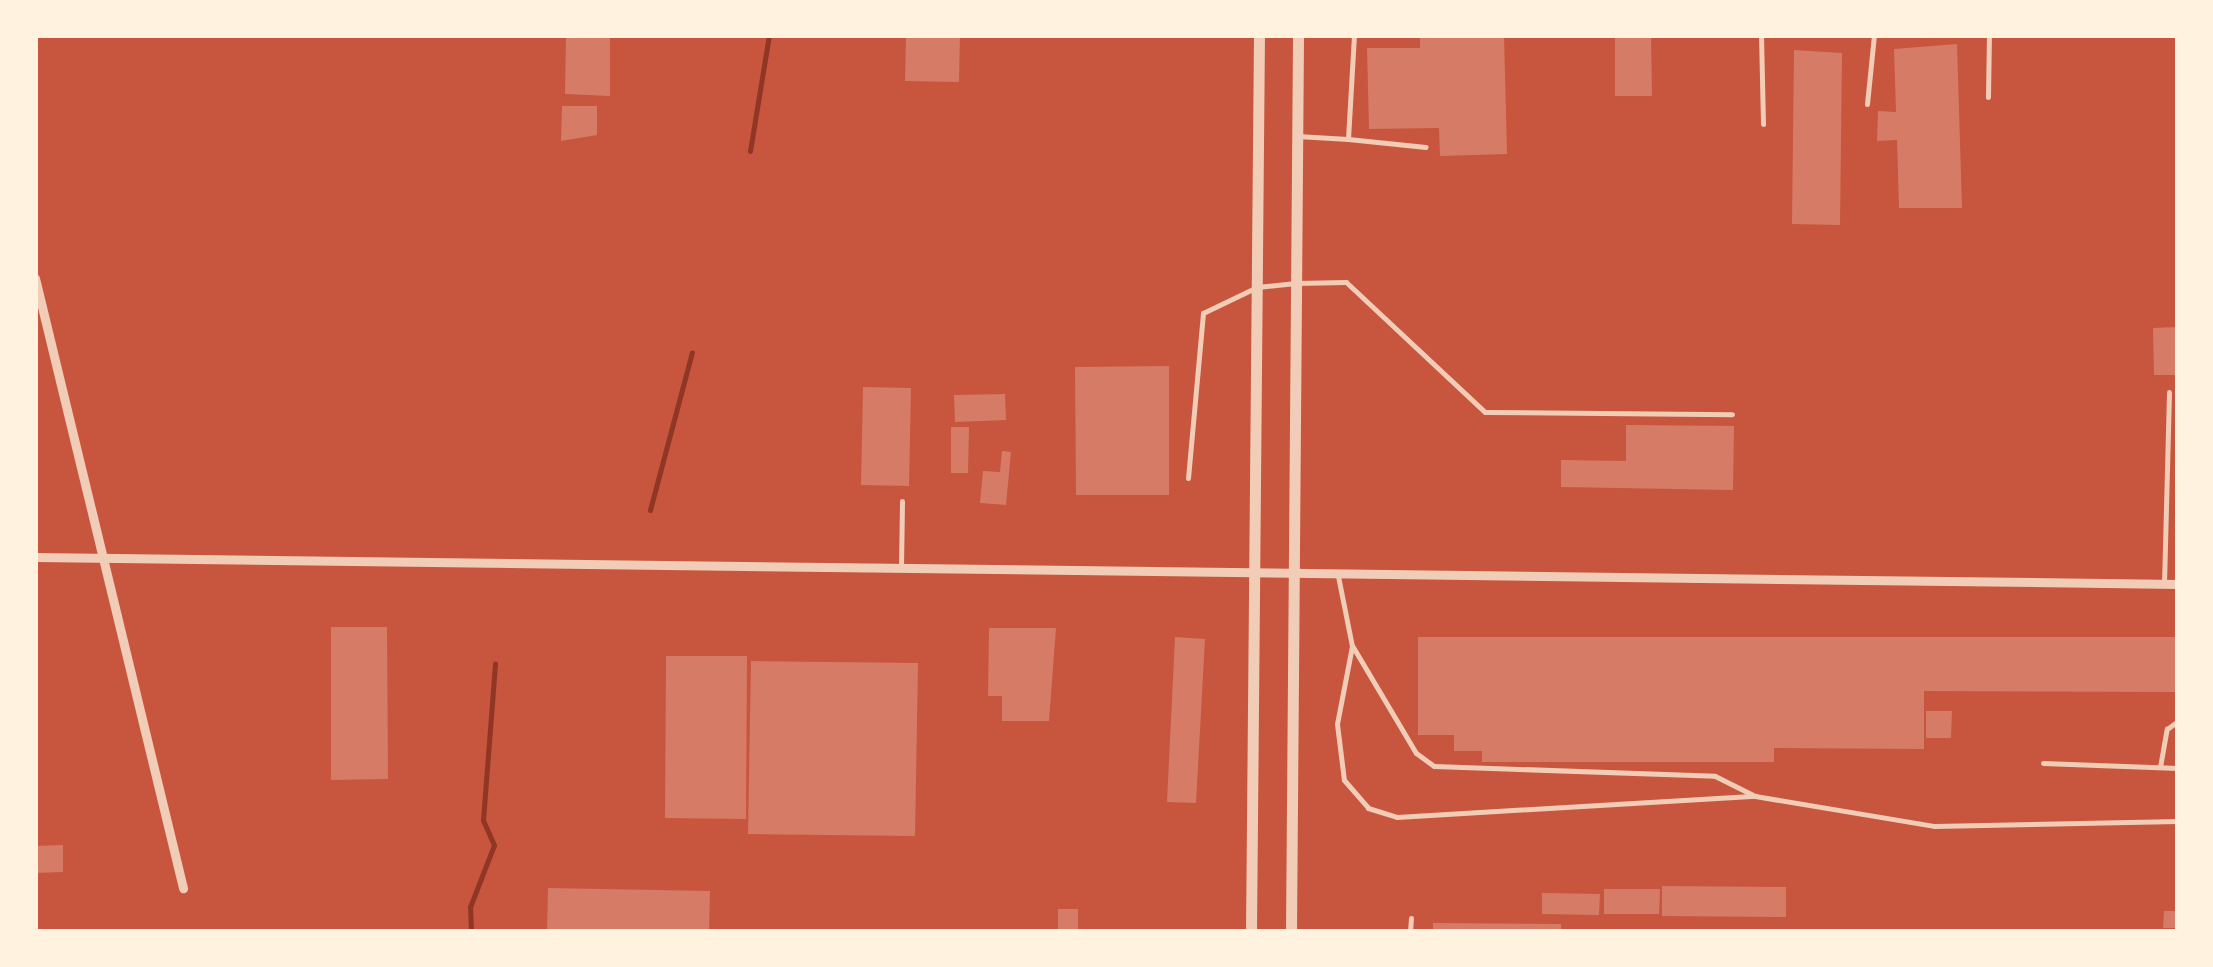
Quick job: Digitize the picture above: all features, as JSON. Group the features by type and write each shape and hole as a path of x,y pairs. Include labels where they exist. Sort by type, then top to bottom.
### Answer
{"street":[{"path":"1251,932 1259,35"},
{"path":"1290,932 1298,35"},
{"path":"35,278 99,557 183,888"},
{"path":"35,556 2178,584"}],"lane":[{"path":"1348,138 1354,35"},
{"path":"1761,35 1763,124"},
{"path":"1867,104 1874,35"},
{"path":"1988,35 1988,97"},
{"path":"1297,136 1426,147"},
{"path":"1188,478 1203,313 1257,287 1296,282 1346,282 1485,412 1732,414"},
{"path":"2164,584 2170,392"},
{"path":"2167,483 2178,483"},
{"path":"902,500 902,569"},
{"path":"1338,576 1352,646 1416,753 1434,766 1715,776 1756,796"},
{"path":"1352,646 1337,724 1344,780 1368,808 1397,817 1756,796 1934,826 2178,820"},
{"path":"2160,767 2167,729 2178,721"},
{"path":"2042,763 2178,768"},
{"path":"1410,932 1411,918"}],"building":[{"path":"566,35 610,35 610,96 565,94"},
{"path":"906,35 960,35 959,82 905,81"},
{"path":"1420,35 1504,35 1507,154 1440,156 1439,128 1369,129 1367,48 1420,48"},
{"path":"1615,35 1651,35 1652,96 1615,96"},
{"path":"1957,44 1962,208 1899,208 1897,140 1877,141 1878,111 1896,112 1894,49"},
{"path":"1794,50 1842,53 1840,225 1792,224"},
{"path":"562,106 597,106 597,135 561,141"},
{"path":"2178,327 2178,375 2154,375 2153,328"},
{"path":"1169,366 1169,495 1076,495 1075,367"},
{"path":"863,387 911,388 909,486 861,485"},
{"path":"1005,394 1006,420 955,422 954,395"},
{"path":"1626,425 1734,426 1733,490 1561,487 1561,460 1626,461"},
{"path":"951,427 969,427 968,473 951,473"},
{"path":"1002,451 1011,452 1006,505 980,503 983,471 1000,472"},
{"path":"331,627 387,627 388,779 331,780"},
{"path":"989,628 1056,628 1049,721 1002,721 1002,696 988,696"},
{"path":"1175,637 1205,639 1196,803 1167,802"},
{"path":"1418,637 2178,637 2178,692 1924,691 1924,749 1774,748 1774,762 1482,762 1482,751 1454,751 1454,735 1418,735"},
{"path":"666,656 747,656 746,819 665,818"},
{"path":"751,661 918,663 915,836 748,834"},
{"path":"1926,711 1952,711 1951,738 1926,738"},
{"path":"63,845 63,872 35,873 35,846"},
{"path":"1662,886 1786,887 1786,917 1662,916"},
{"path":"548,888 710,891 709,932 547,932"},
{"path":"1604,889 1660,889 1659,914 1604,914"},
{"path":"1542,893 1600,894 1599,915 1542,914"},
{"path":"1058,909 1078,909 1078,932 1058,932"},
{"path":"2164,911 2178,911 2178,928 2163,928"},
{"path":"1433,923 1561,924 1561,932 1433,932"}],"waterway":[{"path":"750,151 769,35"},
{"path":"650,510 692,352"},
{"path":"471,932 470,907 494,845 483,820 495,663"}]}
